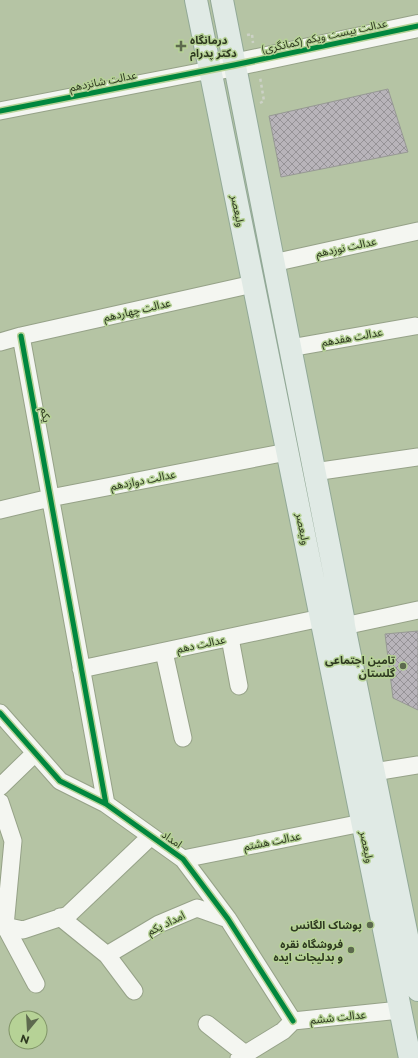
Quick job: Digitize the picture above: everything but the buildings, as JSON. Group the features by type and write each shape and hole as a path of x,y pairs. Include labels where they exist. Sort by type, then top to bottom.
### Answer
{"main road":[{"name":"ولیعصر","path":"196,0 410,1058"},
{"name":"ولیعصر","path":"222,0 344,626 374,772 413,944 418,990"}],"street":[{"name":"عدالت بیست ویکم (کمانگری)","path":"210,70 418,26"},
{"name":"عدالت شانزدهم","path":"0,111 210,70"},
{"name":"عدالت نوزدهم","path":"273,263 418,232"},
{"name":"عدالت چهاردهم","path":"0,342 253,284"},
{"name":"عدالت هفدهم","path":"290,348 415,326"},
{"name":"یکم","path":"21,336 80,670 106,804"},
{"name":"عدالت دوازدهم","path":"0,510 50,498 287,452"},
{"path":"314,472 418,457"},
{"path":"344,626 418,610"},
{"name":"عدالت دهم","path":"80,670 321,618"},
{"path":"230,638 239,686"},
{"path":"164,652 183,738"},
{"name":"امداد","path":"0,714 60,781 106,804 183,859 228,919 293,1021"},
{"path":"0,787 35,753"},
{"path":"374,772 418,764"},
{"path":"0,802 13,841 3,926 36,984"},
{"name":"عدالت هشتم","path":"183,859 362,823"},
{"path":"3,926 23,930 64,916 151,836"},
{"name":"امداد یکم","path":"107,955 159,924 197,908 228,919"},
{"path":"64,916 107,955 134,991"},
{"name":"عدالت ششم","path":"293,1021 400,1010"},
{"path":"207,1024 242,1056 283,1031 293,1021"}],"cycle path":[{"path":"0,111 234,65 418,26"},
{"path":"21,336 106,804"},
{"path":"0,713 60,781 106,804 183,859 228,919 293,1021"}],"place":[{"name":"درمانگاه دکتر پدرام","path":"181,46"},
{"name":"تامین اجتماعی گلستان","path":"403,666"},
{"name":"پوشاک الگانس","path":"370,925"},
{"name":"فروشگاه نقره و بدلیجات ایده","path":"351,950"}]}
